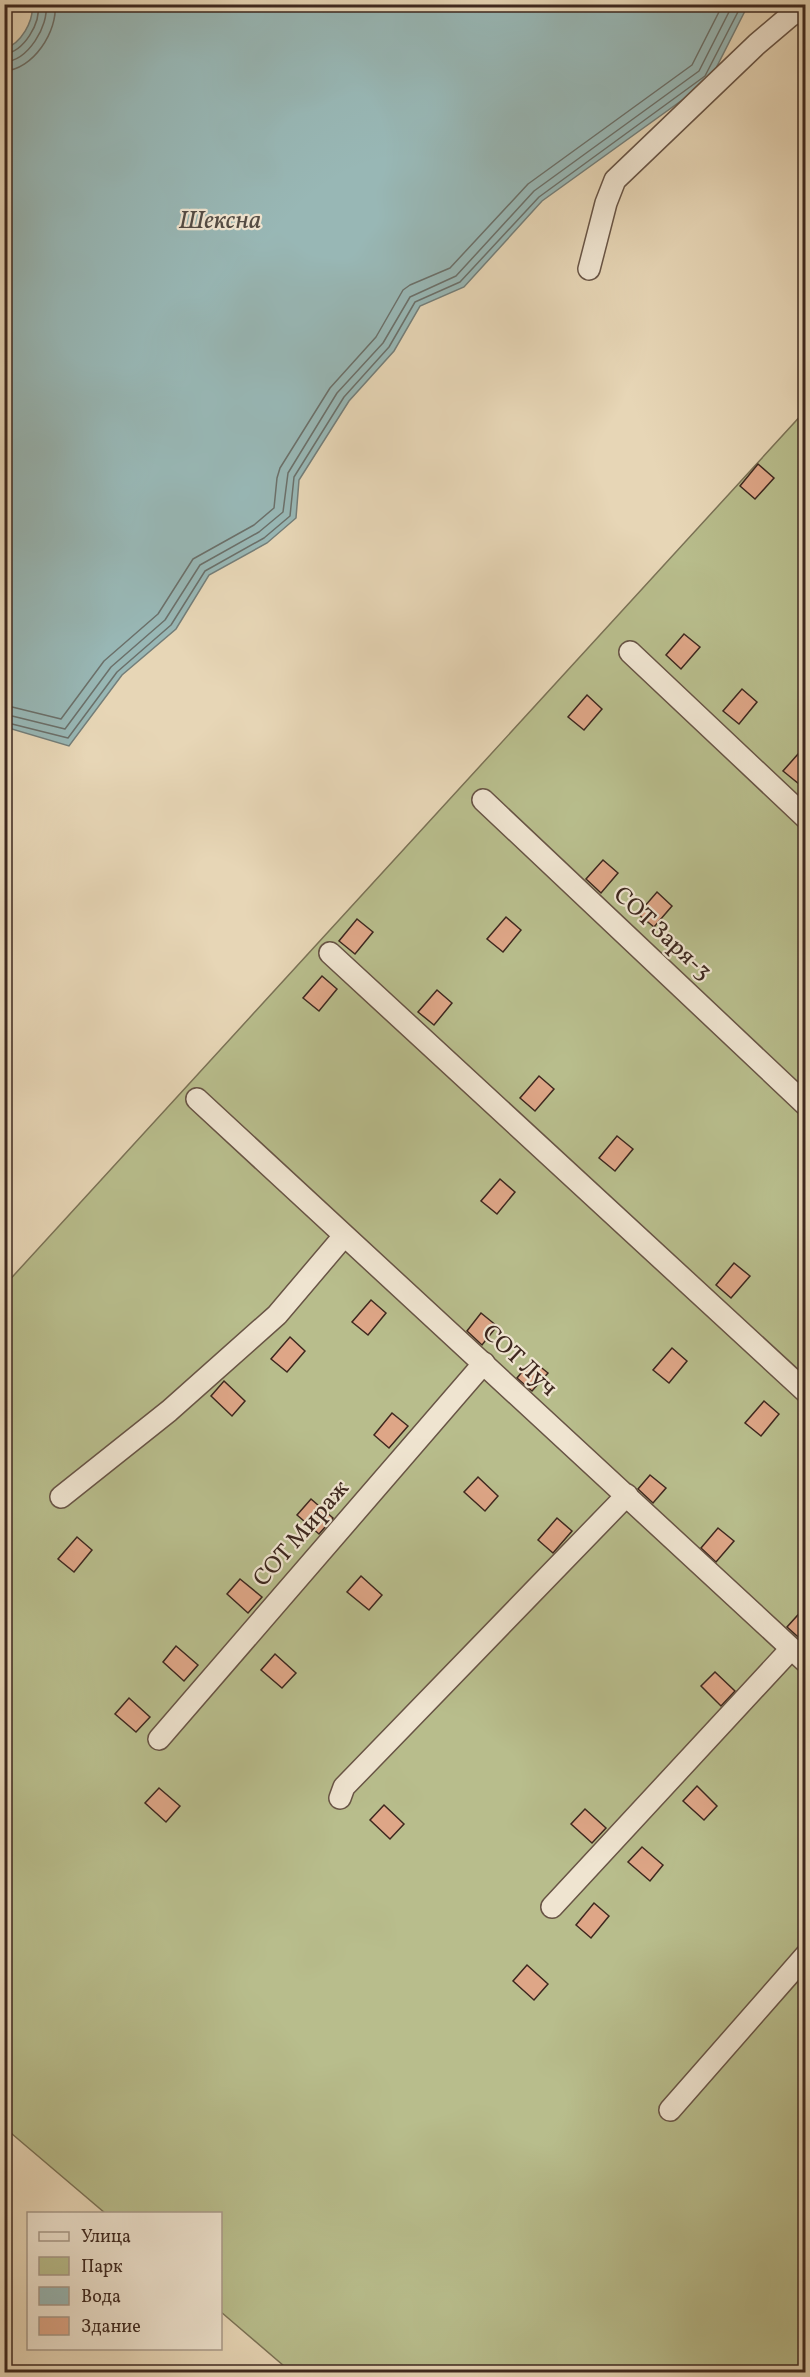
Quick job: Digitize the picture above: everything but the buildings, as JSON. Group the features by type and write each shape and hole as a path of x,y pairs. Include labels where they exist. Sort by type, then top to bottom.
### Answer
{"street":[{"path":"590,269 606,203 615,180 757,44 790,16 806,6"},
{"path":"630,652 806,818"},
{"name":"СОТ Заря-3","path":"483,800 806,1105"},
{"path":"330,953 806,1392"},
{"name":"СОТ Луч","path":"197,1099 798,1655"},
{"path":"61,1497 169,1411 277,1315 344,1236"},
{"name":"СОТ Мираж","path":"159,1739 484,1363"},
{"path":"340,1798 344,1787 627,1495"},
{"path":"552,1907 798,1655"},
{"path":"670,2110 806,1955"}],"green space":[{"path":"805,411 805,2372 291,2372 222,2313 222,2212 104,2212 5,2128 4,1286"}],"water":[{"name":"Шексна","path":"32,5 748,5 710,80 542,201 464,287 420,306 394,351 349,401 299,480 296,518 267,543 209,575 176,629 122,675 69,746 5,727 4,49 16,42 29,25"}]}
